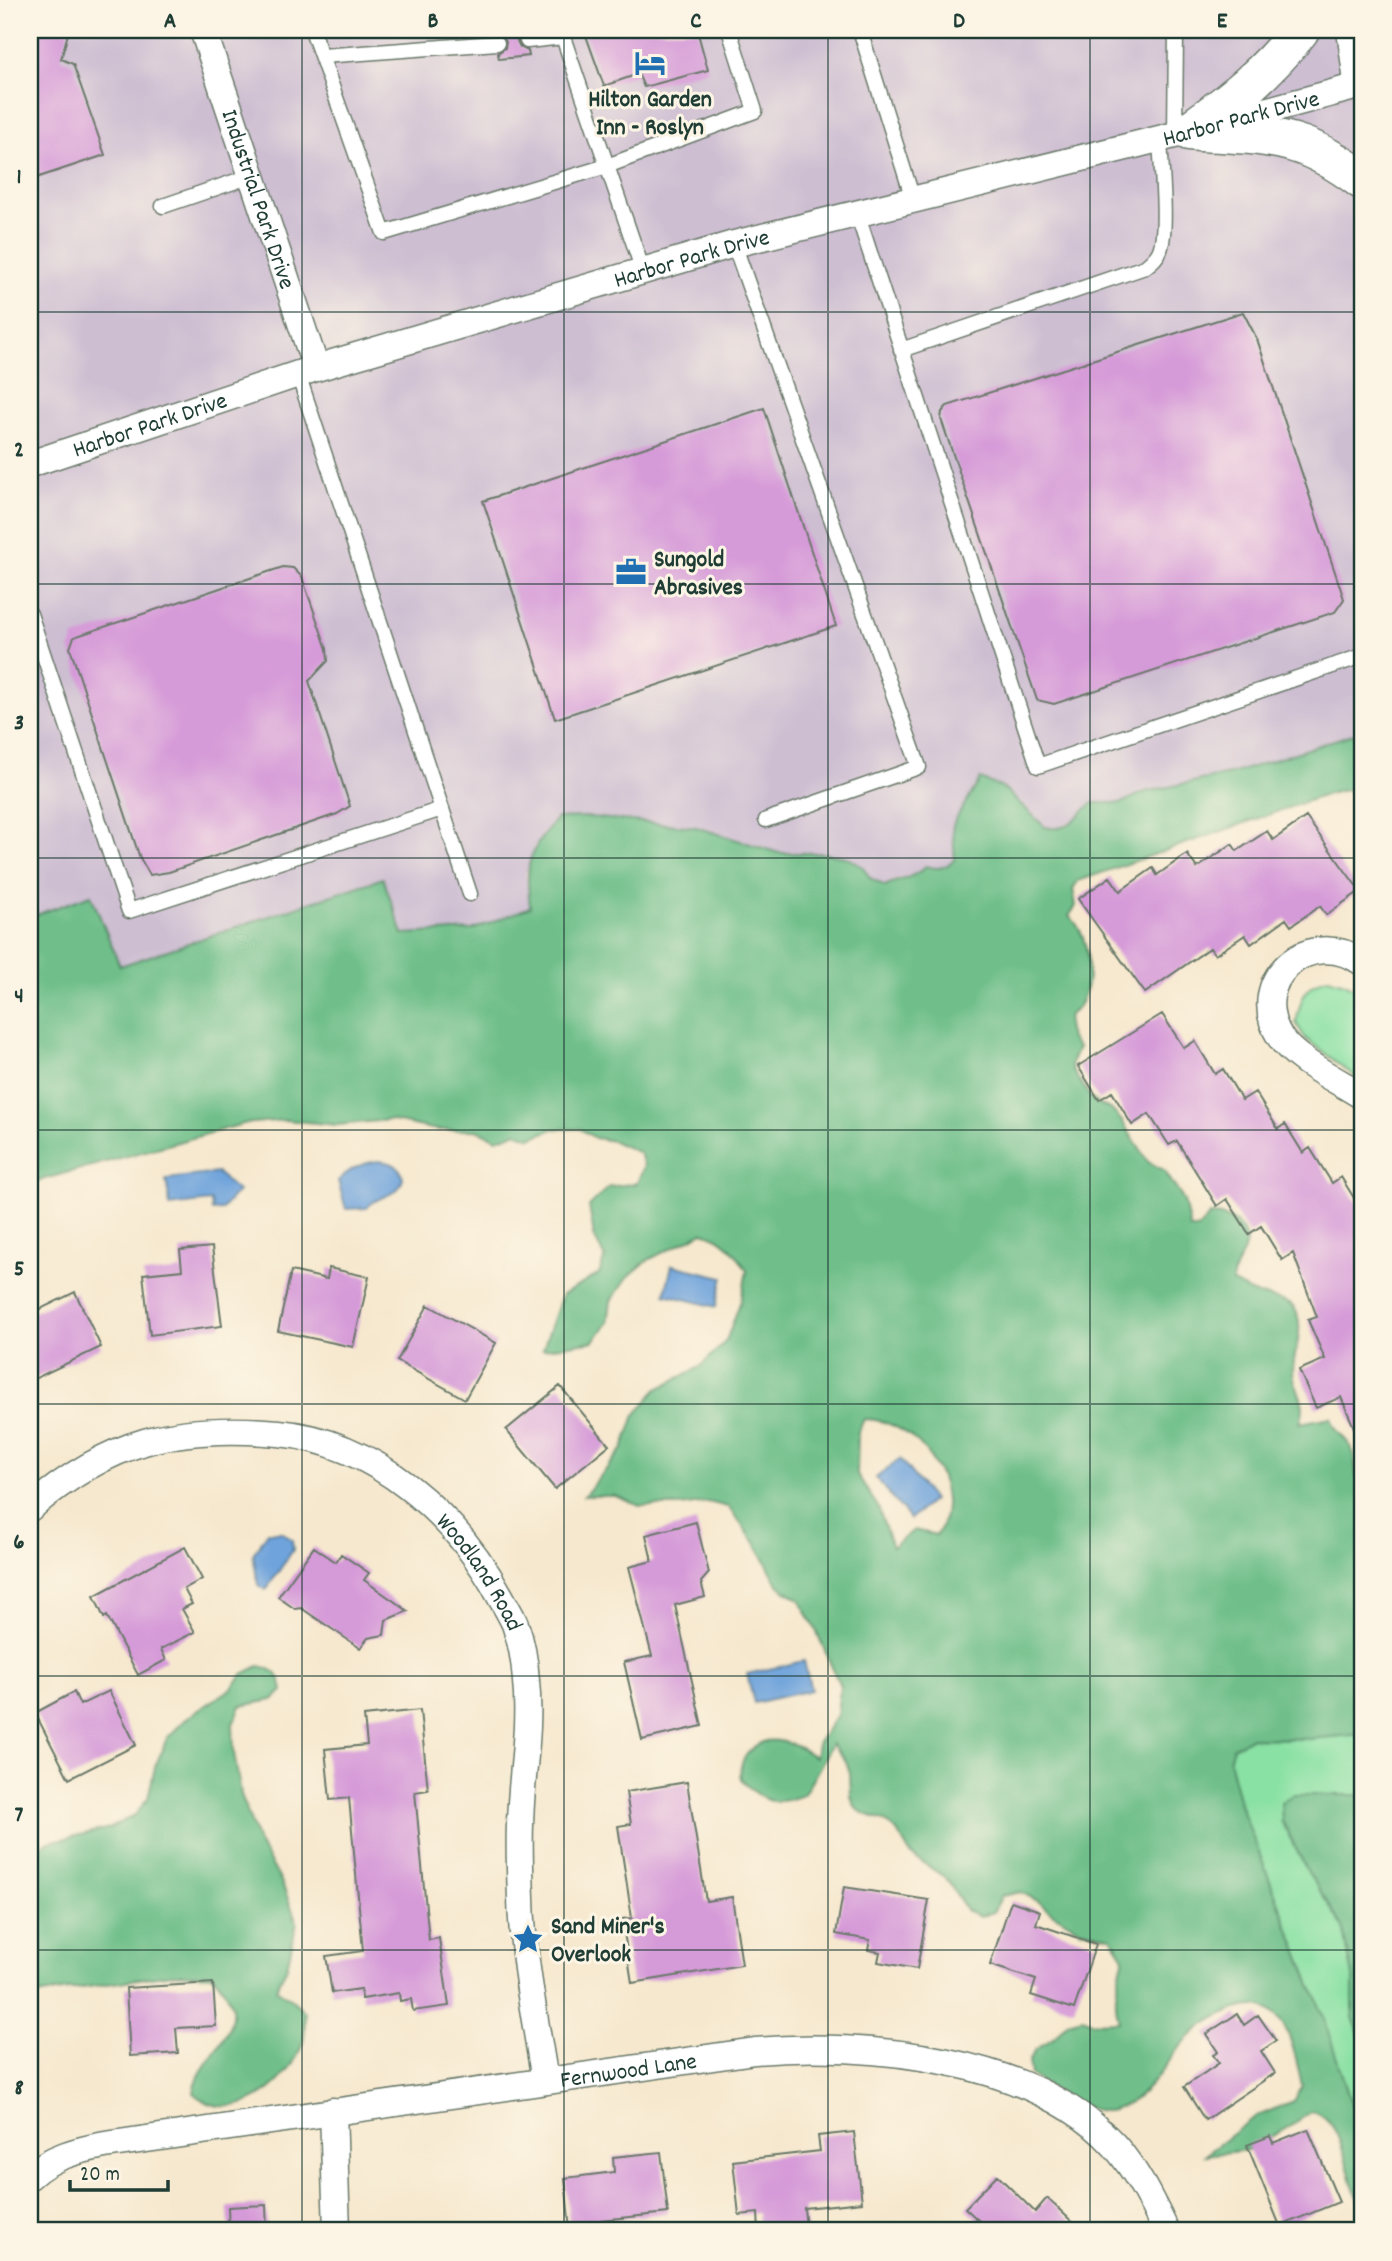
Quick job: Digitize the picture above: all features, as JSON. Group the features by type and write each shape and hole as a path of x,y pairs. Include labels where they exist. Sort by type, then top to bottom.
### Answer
{"main road":[{"path":"1175,135 1235,97 1280,56 1300,30"},
{"path":"1356,30 1362,74"},
{"path":"1175,135 1262,137 1294,143 1336,163 1362,180"}],"street":[{"name":"Industrial Park Drive","path":"203,30 251,176 307,371"},
{"name":"Harbor Park Drive","path":"30,464 307,371 734,244 1175,135 1362,85"},
{"path":"1362,962 1341,952 1315,949 1291,960 1275,983 1269,1014 1281,1039 1301,1057 1362,1096"},
{"name":"Woodland Road","path":"30,1508 70,1475 127,1447 208,1431 250,1431 292,1434 349,1451 405,1484 436,1511 483,1566 515,1624 526,1678 529,1720 520,1822 521,1899 524,1938 545,2081"},
{"name":"Fernwood Lane","path":"30,2176 46,2163 79,2150 96,2147 333,2111 790,2048 863,2049 974,2069 1043,2094 1090,2123 1113,2144 1144,2186 1166,2231"},
{"path":"333,2111 337,2231"}],"lane":[{"path":"312,30 384,233 607,166 755,111 729,30"},
{"path":"860,30 913,199"},
{"path":"901,351 1145,267 1156,258 1161,246 1163,209 1175,135 1177,30"},
{"path":"527,41 563,37 643,271"},
{"path":"322,57 497,43"},
{"path":"163,206 251,176"},
{"path":"857,213 1038,766 1362,656"},
{"path":"734,244 919,767 766,820"},
{"path":"307,371 470,894"},
{"path":"30,614 128,911 442,809"}],"shaded area":[{"path":"30,30 1362,30 1362,731 1234,773 1145,792 1121,803 1093,803 1078,819 1054,829 1045,827 1001,787 980,780 952,835 956,847 954,860 946,867 898,879 885,886 870,878 863,867 821,853 779,853 696,827 535,845 526,873 530,907 472,930 403,934 383,878 119,966 91,895 30,917"}],"green space":[{"path":"1362,731 1362,786 1328,794 1078,881 1073,889 1076,906 1069,916 1083,937 1088,967 1084,996 1068,1020 1070,1037 1078,1048 1071,1063 1073,1071 1091,1098 1111,1109 1122,1121 1148,1162 1164,1170 1184,1201 1190,1229 1197,1229 1210,1215 1214,1215 1231,1220 1243,1232 1245,1247 1233,1275 1233,1283 1255,1294 1286,1302 1295,1309 1299,1333 1293,1371 1303,1408 1300,1423 1331,1417 1335,1427 1352,1449 1357,1477 1362,1486 1362,1734 1310,1739 1250,1738 1233,1747 1229,1760 1241,1807 1324,2018 1362,2139 1362,2207 1332,2126 1323,2116 1312,2111 1247,2150 1205,2155 1253,2118 1293,2101 1302,2086 1287,2032 1271,2011 1259,2006 1244,2007 1208,2022 1185,2041 1142,2094 1123,2106 1103,2111 1081,2105 1031,2075 1029,2061 1035,2050 1055,2037 1068,2022 1082,2018 1094,2022 1119,2021 1116,1997 1124,1957 1111,1937 1079,1929 1021,1892 1002,1896 993,1912 980,1917 967,1911 946,1878 911,1855 897,1831 884,1821 856,1808 851,1797 850,1774 846,1761 832,1744 803,1795 784,1801 769,1800 741,1780 741,1767 745,1757 762,1742 780,1741 815,1757 817,1744 837,1715 840,1686 800,1600 779,1586 756,1544 728,1507 708,1502 681,1506 640,1506 615,1496 584,1496 623,1449 635,1415 657,1389 700,1367 726,1341 741,1300 747,1271 729,1246 703,1232 648,1260 628,1277 611,1301 608,1323 594,1341 543,1349 562,1295 599,1274 605,1257 594,1237 589,1206 609,1187 637,1183 644,1166 640,1153 613,1141 595,1138 580,1129 552,1129 531,1138 516,1132 497,1139 476,1130 437,1130 389,1120 337,1125 285,1120 243,1124 30,1183 30,917 91,895 120,966 383,878 403,934 472,930 530,907 529,868 540,840 557,818 588,817 696,827 779,853 821,853 846,857 863,867 870,878 885,886 912,876 926,866 941,868 954,860 953,825 980,779 1001,787 1045,827 1054,828 1072,822 1093,803 1121,803 1145,792 1234,773","holes":["864,1419 884,1422 918,1443 932,1459 946,1497 945,1517 937,1535 914,1530 892,1547 878,1507 857,1474 858,1432"]},
{"path":"1328,978 1362,992 1362,1082 1305,1038 1296,1023 1304,994 1313,984"},
{"path":"259,1666 276,1674 283,1691 272,1700 241,1706 233,1724 234,1753 241,1794 257,1840 281,1881 297,1922 287,1967 276,1989 305,2012 304,2033 296,2058 277,2082 252,2100 223,2106 208,2103 194,2093 202,2070 224,2038 232,2015 228,1996 213,1975 171,1974 30,1996 30,1858 45,1843 110,1828 135,1815 148,1798 155,1767 167,1738 188,1717 231,1689 243,1674"},
{"path":"1362,1734 1362,1795 1294,1795 1281,1821 1308,1872 1343,1927 1353,1976 1353,2017 1362,2041 1362,2139 1324,2018 1241,1807 1229,1760 1233,1747 1250,1738 1310,1739"},
{"path":"1294,1795 1362,1795 1362,2041 1353,2017 1353,1976 1343,1927 1308,1872 1282,1821 1281,1803"}],"water":[{"path":"378,1161 396,1166 401,1173 403,1177 398,1189 367,1208 346,1209 338,1181 356,1168"},
{"path":"217,1173 238,1191 221,1210 212,1211 211,1201 170,1206 166,1179"},
{"path":"672,1265 723,1277 716,1307 665,1294"},
{"path":"900,1459 933,1500 910,1519 876,1478"},
{"path":"268,1532 282,1532 292,1540 293,1550 266,1590 258,1585 253,1554"},
{"path":"804,1661 811,1690 754,1703 747,1674"}],"building":[{"path":"30,30 69,30 61,59 73,64 105,155 30,180"},
{"name":"Hilton Garden Inn - Roslyn","path":"495,30 526,30 517,41 520,47 528,51 529,56 499,59 498,53 505,48 506,42"},
{"name":"Hilton Garden Inn - Roslyn","path":"584,30 697,30 708,70 644,87 638,74 604,86"},
{"path":"1243,312 1257,339 1344,599 1335,612 1054,704 1037,700 941,419 942,412 947,406"},
{"path":"764,408 836,626 555,719 483,501"},
{"path":"283,567 293,568 302,577 327,649 328,661 309,681 350,806 337,814 169,872 150,875 140,858 70,648 74,637"},
{"path":"1306,817 1360,891 1326,915 1320,906 1291,926 1286,919 1251,944 1245,935 1215,955 1210,948 1145,993 1078,899 1110,877 1120,891 1153,868 1157,875 1187,854 1197,868 1232,844 1237,851 1267,831 1273,840"},
{"path":"1162,1014 1184,1048 1195,1041 1215,1074 1223,1069 1242,1100 1255,1092 1278,1129 1285,1124 1303,1153 1310,1148 1332,1183 1341,1177 1362,1211 1362,1446 1341,1397 1316,1408 1299,1370 1325,1359 1308,1320 1317,1317 1293,1253 1282,1260 1261,1226 1249,1234 1227,1199 1217,1206 1177,1141 1169,1145 1149,1114 1132,1125 1112,1092 1099,1100 1078,1066"},
{"path":"212,1247 222,1326 150,1335 143,1274 182,1270 180,1250"},
{"path":"329,1268 369,1277 353,1347 278,1331 291,1271 327,1279"},
{"path":"75,1292 101,1347 30,1381 30,1314"},
{"path":"428,1305 496,1343 465,1399 397,1361"},
{"path":"560,1386 609,1445 555,1489 506,1430"},
{"path":"696,1522 709,1573 701,1582 705,1597 675,1605 702,1726 642,1740 624,1662 652,1656 629,1567 652,1561 646,1535"},
{"path":"185,1547 202,1579 184,1589 192,1604 182,1609 195,1632 161,1649 166,1660 138,1675 94,1596"},
{"path":"314,1547 336,1562 341,1554 369,1573 364,1580 408,1611 386,1620 384,1635 368,1638 360,1648 301,1608 295,1609 278,1597"},
{"path":"109,1691 136,1745 69,1779 35,1713 74,1692 80,1705"},
{"path":"420,1710 428,1790 415,1792 429,1940 439,1938 449,2006 413,2011 411,1999 400,2001 399,1993 362,1999 361,1989 332,1993 326,1956 363,1951 349,1798 330,1800 325,1749 367,1745 364,1716"},
{"path":"687,1782 706,1901 732,1897 742,1965 632,1983 622,1919 632,1918 618,1826 631,1824 626,1792"},
{"path":"844,1887 929,1900 917,1969 878,1962 880,1952 868,1950 870,1940 836,1934"},
{"path":"1011,1901 1040,1911 1036,1924 1096,1944 1074,2009 1031,1995 1036,1980 990,1965"},
{"path":"213,1983 216,2026 176,2028 178,2053 130,2056 126,1988"},
{"path":"1237,2014 1244,2025 1258,2015 1276,2041 1261,2051 1275,2073 1205,2120 1184,2087 1219,2063 1213,2055 1218,2052 1206,2034"},
{"path":"1308,2129 1339,2202 1280,2226 1247,2145 1270,2136 1273,2143"},
{"path":"854,2132 862,2202 804,2208 806,2228 759,2231 758,2213 739,2215 733,2161 820,2151 818,2136"},
{"path":"661,2152 668,2213 601,2220 602,2231 570,2231 565,2178 614,2172 613,2157"},
{"path":"997,2175 1035,2212 1047,2198 1082,2231 990,2231 965,2208"},
{"path":"266,2205 267,2231 229,2231 228,2207"}],"place":[{"name":"Hilton Garden Inn - Roslyn","path":"650,63"},
{"name":"Sungold Abrasives","path":"631,572"},
{"name":"Sand Miner's Overlook","path":"528,1939"}]}
